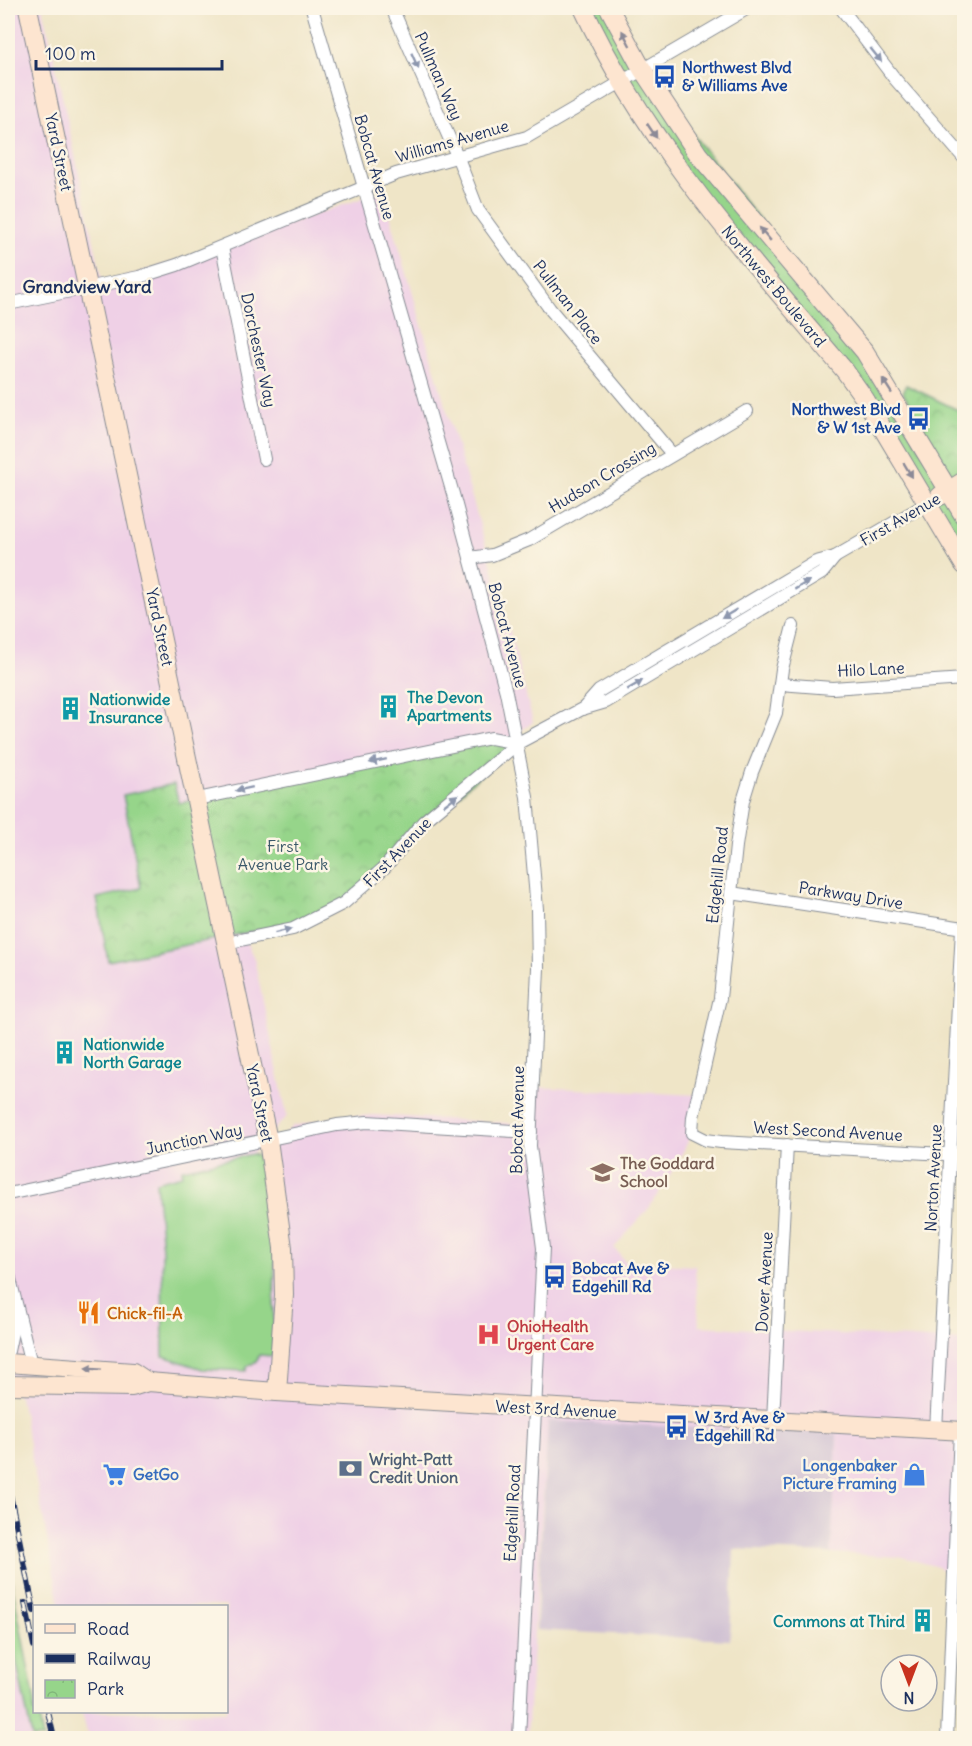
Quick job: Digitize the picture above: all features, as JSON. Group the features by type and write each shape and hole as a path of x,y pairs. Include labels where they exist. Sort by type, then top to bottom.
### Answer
{"street":[{"name":"Yard Street","path":"28,8 268,1140 283,1248 284,1295 277,1392"},
{"name":"Bobcat Avenue","path":"312,8 470,558 518,743 527,797 537,909 537,1025 531,1132 533,1182 543,1248 542,1290"},
{"name":"Pullman Way","path":"392,8 458,158"},
{"name":"Northwest Boulevard","path":"583,8 620,82 676,167 845,371 964,565"},
{"name":"Northwest Boulevard","path":"609,8 642,69 698,154 865,352 957,486 964,516"},
{"name":"Williams Avenue","path":"8,304 158,272 396,174 527,137 748,8"},
{"path":"842,8 888,70 964,158"},
{"name":"Pullman Place","path":"458,158 478,210 496,237 550,309 672,454"},
{"name":"Dorchester Way","path":"222,247 264,459"},
{"name":"Hudson Crossing","path":"470,558 492,555 530,540 747,411"},
{"name":"First Avenue","path":"226,944 293,929 344,903 385,867 423,822 518,743 582,710 606,702 822,573 835,557 957,486"},
{"name":"Edgehill Road","path":"692,1133 693,1117 720,998 743,801 776,713 787,641 793,626"},
{"name":"Hilo Lane","path":"780,684 832,688 964,679"},
{"path":"197,799 491,738 518,743"},
{"name":"Parkway Drive","path":"731,892 963,928"},
{"name":"Norton Avenue","path":"936,1430 963,928"},
{"name":"Junction Way","path":"8,1194 337,1125 367,1122 531,1132"},
{"name":"West Second Avenue","path":"692,1133 706,1140 721,1142 964,1155"},
{"name":"Dover Avenue","path":"773,1420 787,1145"},
{"path":"8,1271 16,1312 31,1364 25,1376 8,1382"},
{"name":"Edgehill Road","path":"519,1738 534,1408 542,1290"},
{"path":"8,1351 16,1312"},
{"name":"West 3rd Avenue","path":"8,1363 133,1372 148,1382"},
{"name":"West 3rd Avenue","path":"8,1382 132,1387 148,1382 534,1408 962,1431"},
{"path":"947,1738 962,1431"}],"shaded area":[{"path":"8,8 43,8 103,284 228,245 383,191 502,601 533,722 244,938 254,958 287,1116 252,1154 182,1169 182,1175 157,1182 162,1249 163,1356 246,1371 247,1367 257,1361 262,1158 293,1126 335,1118 374,1115 508,1123 529,1129 533,1087 698,1095 692,1133 678,1162 649,1208 614,1248 626,1262 695,1266 699,1326 964,1341 964,1546 960,1545 957,1580 938,1567 902,1557 831,1553 837,1434 548,1422 527,1738 88,1738 82,1713 228,1713 228,1605 60,1605 21,1402 18,1395 10,1390 8,1379"},
{"path":"548,1421 837,1434 831,1553 734,1549 730,1640 536,1630"},
{"path":"959,1545 964,1546 964,1585 957,1580"},
{"path":"8,1621 32,1738 8,1738"}],"green space":[{"path":"583,8 609,8 642,69 835,317 964,516 964,565 865,399 676,167"},
{"path":"906,385 964,413 964,496 903,393"},
{"name":"First Avenue Park","path":"491,738 518,743 468,786 385,867 321,917 108,961 97,898 141,888 123,795 174,784 179,803"},
{"path":"252,1154 262,1158 275,1260 273,1356 259,1355 257,1361 247,1367 246,1371 202,1369 163,1356 162,1249 156,1182 182,1175 182,1169"},
{"path":"8,1563 33,1692 33,1713 38,1713 43,1738 32,1738 8,1621"}],"railway":[{"path":"8,1485 33,1606"},
{"path":"25,1603 33,1641"},
{"path":"48,1713 54,1738"}],"place":[{"name":"Northwest Blvd & Williams Ave","path":"664,76"},
{"name":"Northwest Blvd & W 1st Ave","path":"919,418"},
{"name":"The Devon Apartments","path":"389,706"},
{"name":"Nationwide Insurance","path":"71,708"},
{"name":"Nationwide North Garage","path":"65,1053"},
{"name":"The Goddard School","path":"602,1172"},
{"name":"Bobcat Ave & Edgehill Rd","path":"554,1277"},
{"name":"Chick-fil-A","path":"89,1313"},
{"name":"OhioHealth Urgent Care","path":"489,1335"},
{"name":"W 3rd Ave & Edgehill Rd","path":"677,1426"},
{"name":"Wright-Patt Credit Union","path":"351,1468"},
{"name":"GetGo","path":"115,1474"},
{"name":"Longenbaker Picture Framing","path":"915,1474"},
{"name":"Commons at Third","path":"923,1621"}],"district":[{"name":"Grandview Yard","path":"87,287"}]}
